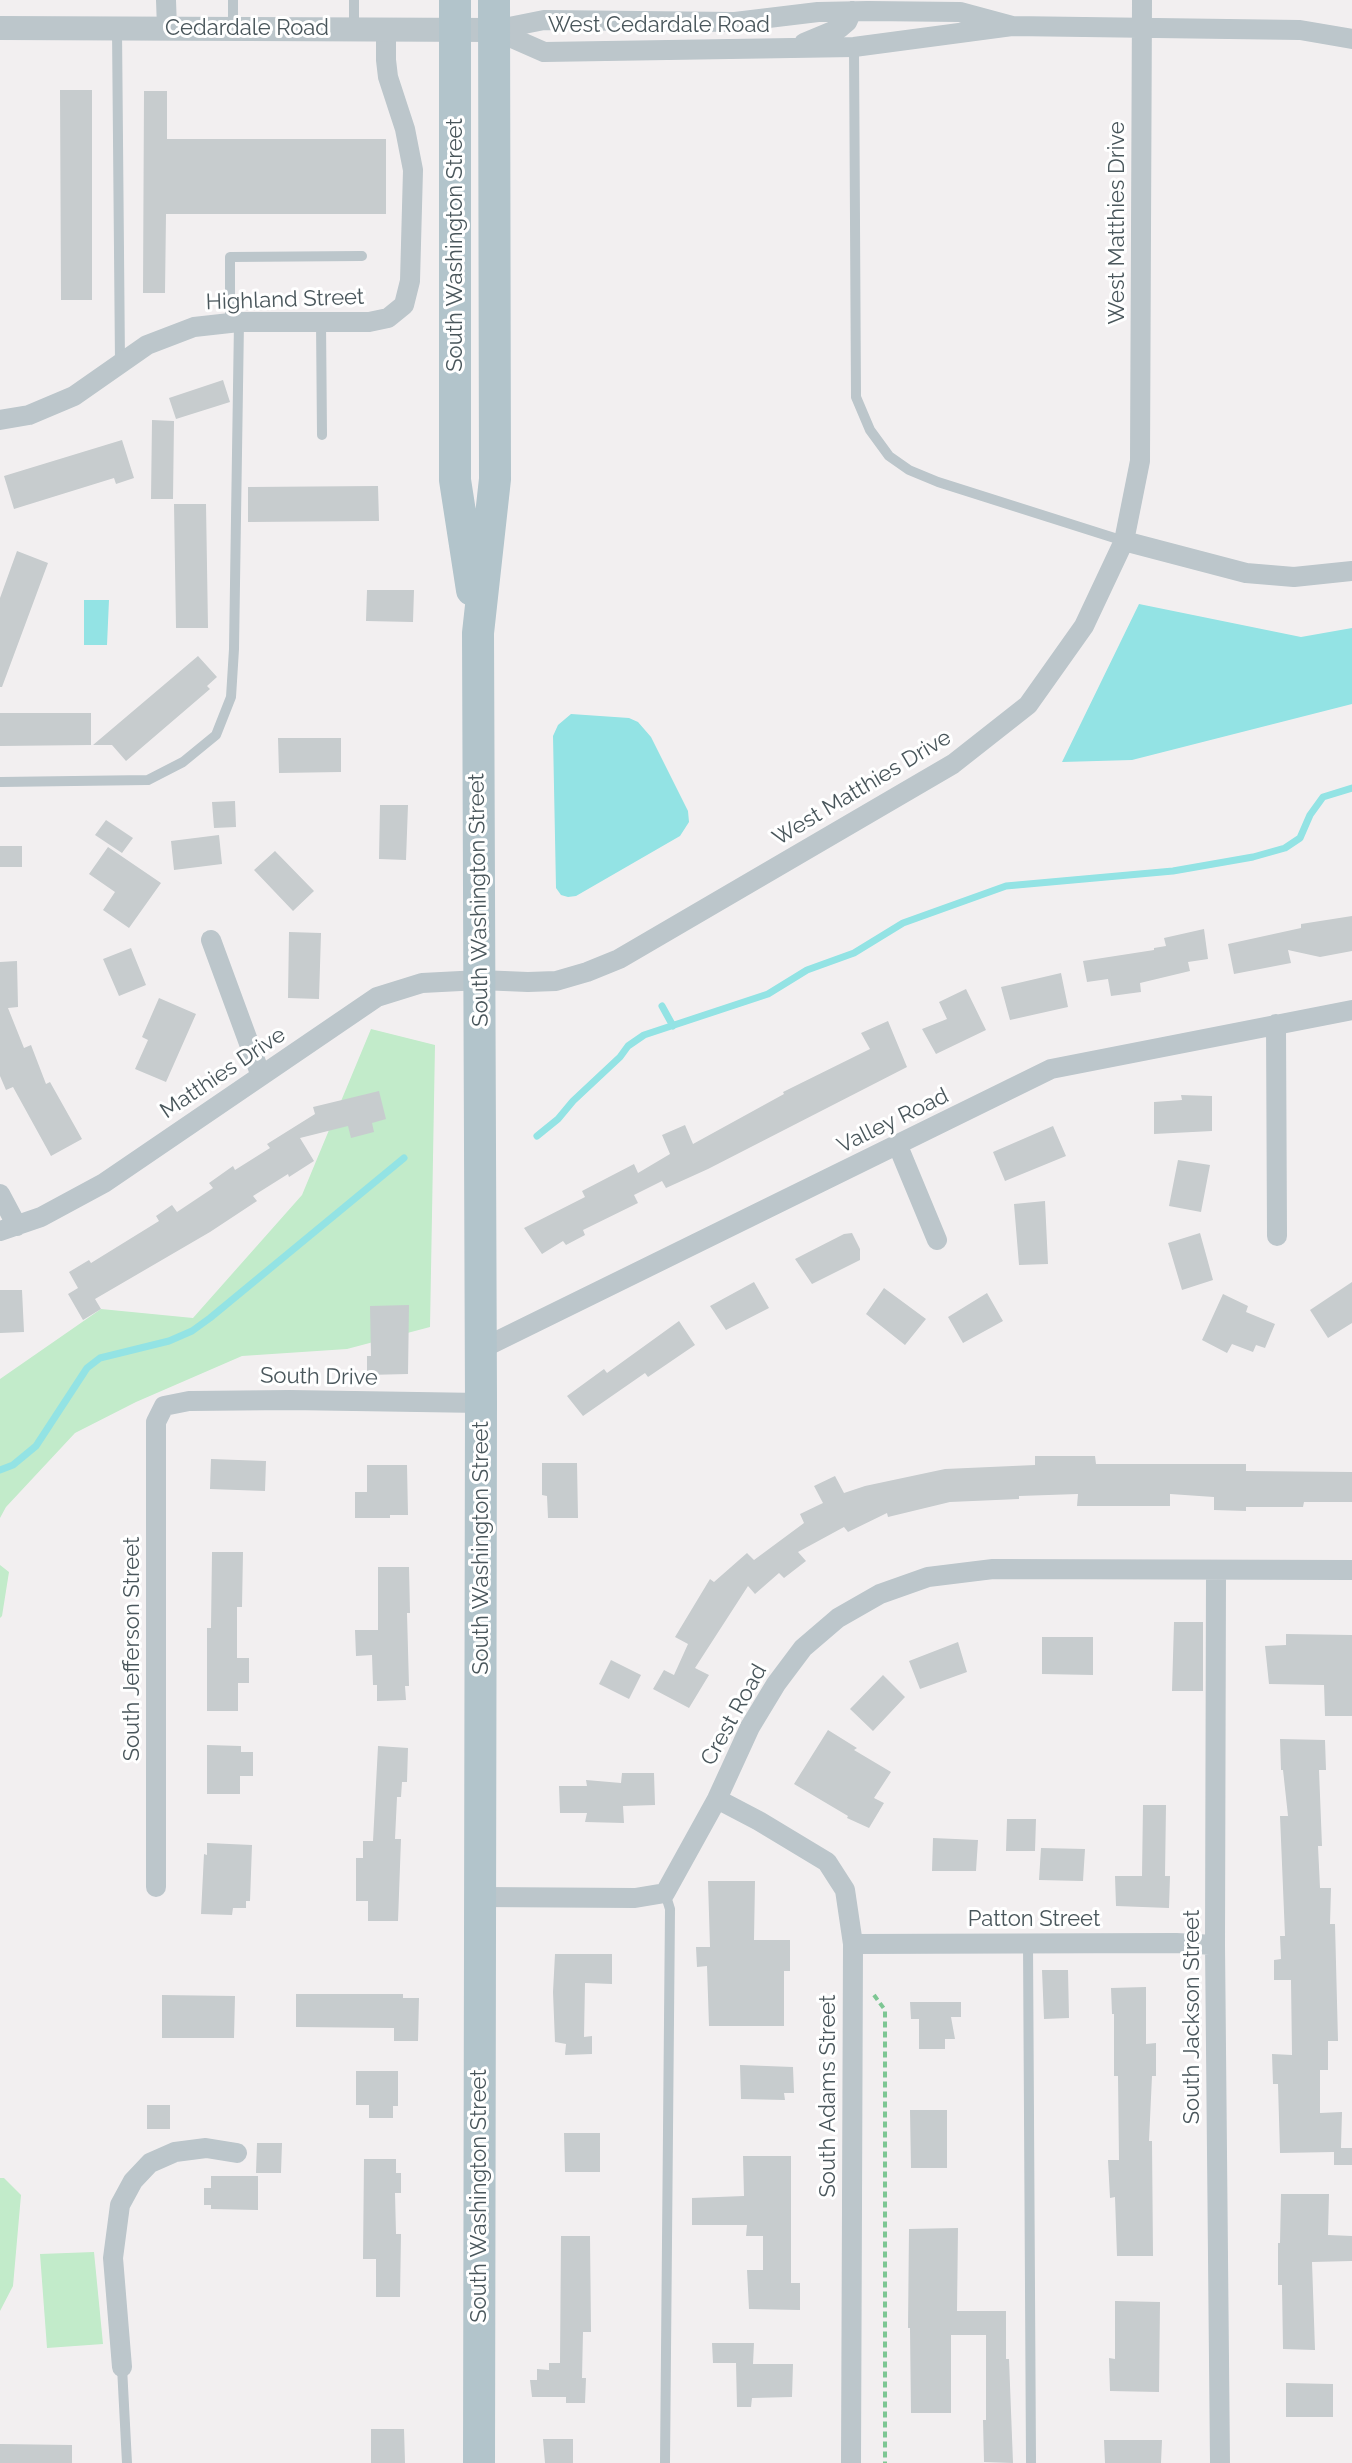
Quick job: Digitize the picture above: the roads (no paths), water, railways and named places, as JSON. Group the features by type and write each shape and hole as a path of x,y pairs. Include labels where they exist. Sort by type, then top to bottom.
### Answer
{"main road":[{"name":"South Washington Street","path":"454,15 455,480 478,633"},
{"name":"South Washington Street","path":"479,2463 481,1349 478,633 495,479 494,15"}],"street":[{"path":"166,0 167,28"},
{"name":"West Matthies Drive","path":"480,980 556,981 619,959 953,764 1028,705 1084,626 1124,541 1140,461 1142,0"},
{"path":"789,48 840,28 847,22 852,6"},
{"name":"West Cedardale Road","path":"494,15 544,20 735,22 852,6 960,12 1012,26"},
{"name":"Cedardale Road","path":"0,28 386,28 454,15 494,15"},
{"name":"West Cedardale Road","path":"494,15 544,52 854,47 1012,26 1300,30 1352,39"},
{"name":"Highland Street","path":"0,420 29,415 74,396 147,345 194,327 235,322 369,322 388,318 404,305 410,281 413,170 405,129 388,77 386,28"},
{"path":"1124,541 1246,573 1294,577 1352,571"},
{"path":"211,940 261,1076"},
{"name":"Matthies Drive","path":"8,1228 41,1217 104,1183 377,997 422,983 480,980"},
{"name":"Valley Road","path":"481,1349 1051,1069 1352,1010"},
{"path":"1276,1024 1277,1236"},
{"path":"898,1146 937,1240"},
{"path":"0,1194 8,1228"},
{"name":"South Drive","path":"161,1412 164,1406 189,1401 481,1403"},
{"name":"South Jefferson Street","path":"156,1887 156,1422 161,1412"},
{"name":"Crest Road","path":"665,1893 717,1799 750,1727 776,1684 803,1648 838,1618 880,1594 928,1577 993,1569 1352,1570"},
{"name":"South Jackson Street","path":"1216,1571 1215,1945 1220,2463"},
{"name":"South Adams Street","path":"717,1799 827,1862 845,1890 853,1944 851,2463"},
{"path":"479,1897 635,1898 665,1893"},
{"name":"Patton Street","path":"853,1944 1215,1945"},
{"path":"122,2367 113,2258 120,2205 133,2181 150,2163 175,2152 206,2148 237,2153"}],"lane":[{"path":"233,0 233,28"},
{"path":"354,0 354,28"},
{"path":"117,28 120,363"},
{"path":"854,47 856,397 870,430 889,456 909,470 1124,541"},
{"path":"0,782 148,780 183,762 216,735 231,697 233,665 235,322 230,257 362,256"},
{"path":"321,321 322,435"},
{"path":"665,1893 670,1909 665,2463"},
{"path":"1028,1943 1031,2463"},
{"path":"122,2367 127,2463"}],"water":[{"path":"84,600 109,600 107,645 84,645"},
{"path":"1139,604 1301,637 1352,628 1352,704 1132,760 1062,762"},
{"path":"571,714 629,718 638,722 651,737 688,811 689,822 680,836 576,896 568,897 561,895 556,888 553,736 558,725"}],"waterway":[{"path":"537,1136 558,1119 628,1046 644,1035 768,994 807,970 854,953 903,923 1006,886 1173,871 1285,848 1300,838 1310,815 1323,797 1352,788"},
{"path":"662,1006 673,1026"},
{"path":"0,1470 13,1465 36,1446 87,1368 100,1358 169,1341 192,1331 404,1158"}]}
